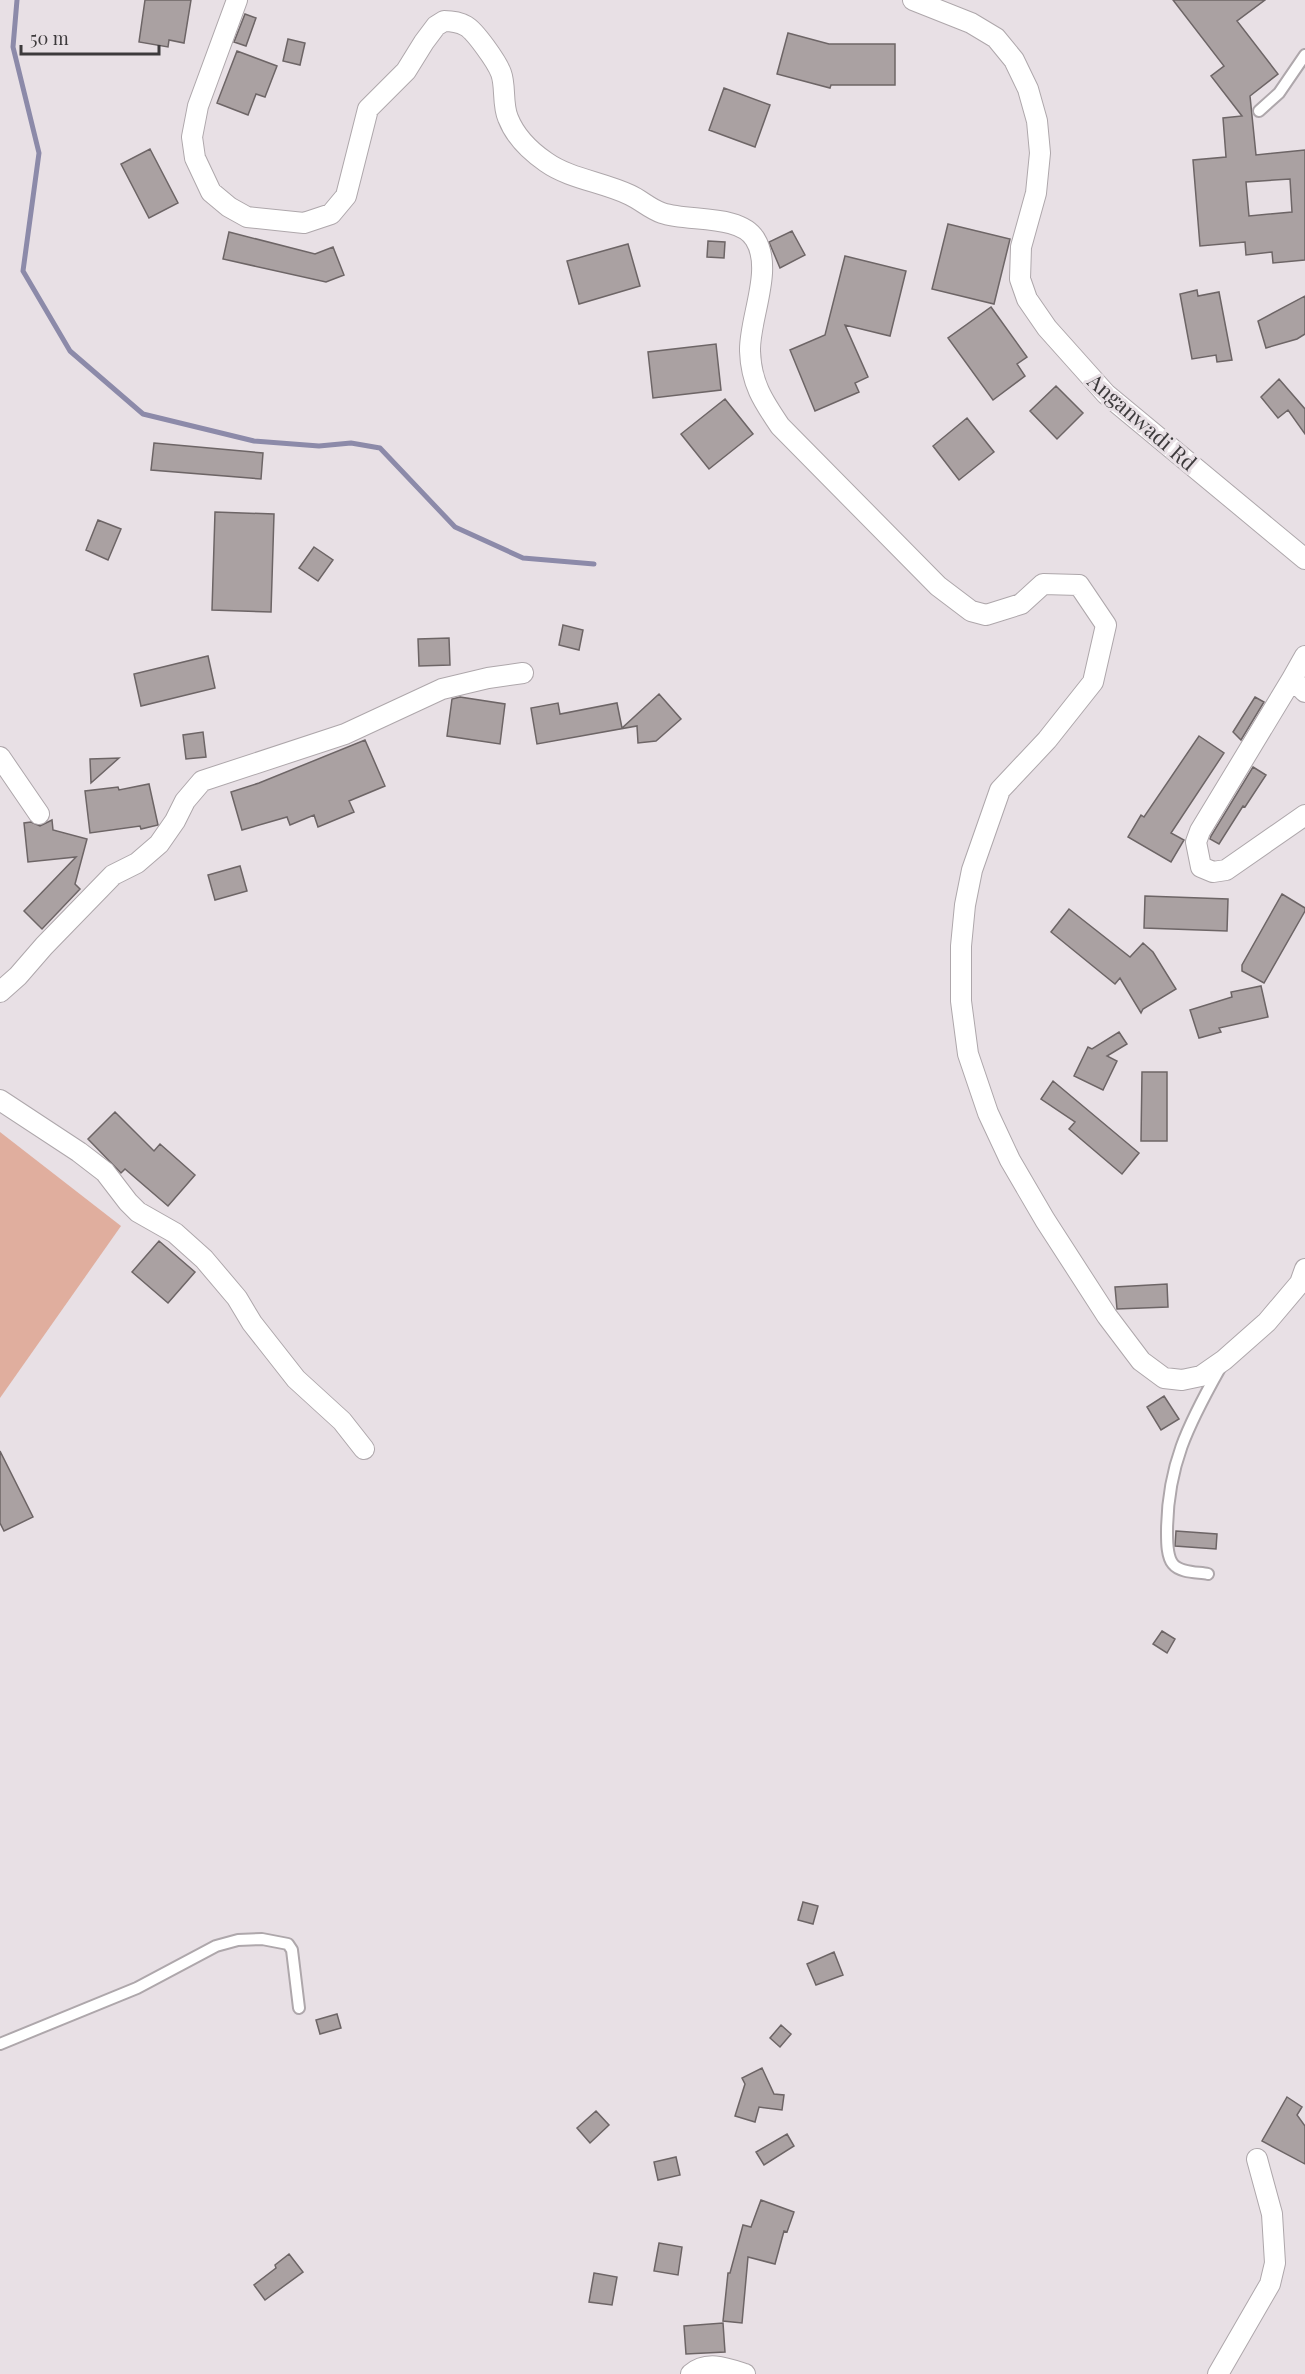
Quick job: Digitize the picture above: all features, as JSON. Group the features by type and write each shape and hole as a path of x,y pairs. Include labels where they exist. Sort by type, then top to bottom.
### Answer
{"street":[{"path":"237,0 198,106 192,137 195,158 212,192 229,207 247,217 304,223 331,214 346,196 368,109 406,71 436,26 444,21 466,26 482,42 501,73 507,116 518,136 533,153 556,169 631,195 663,213 734,224 748,230 756,240 761,255 762,271 750,349 752,371 760,397 780,426 938,586 971,611 986,615 1021,604 1043,584 1079,585 1106,625 1093,682 1047,740 1000,790 972,870 965,905 961,946 961,1001 968,1054 988,1113 1010,1160 1101,1307 1141,1361 1164,1378 1182,1380 1201,1376 1224,1360 1267,1322 1300,1283 1305,1269"},
{"name":"Anganwadi Rd","path":"913,0 971,23 996,38 1014,60 1028,89 1037,121 1040,153 1036,193 1021,247 1020,279 1027,299 1040,318 1106,394 1305,559"},
{"path":"1305,656 1299,685 1200,831 1196,842 1201,867 1213,872 1226,870 1305,815"},
{"path":"0,992 18,976 113,875 137,863 159,844 185,801 202,781 345,734 442,689 488,678 523,673"},
{"path":"0,757 39,814"},
{"path":"0,1100 105,1172 138,1212 175,1233 204,1259 237,1298 252,1323 296,1379 342,1421 364,1449"},
{"path":"1218,2374 1270,2284 1275,2263 1272,2214 1257,2159"},
{"path":"691,2374 705,2365 727,2368 745,2374"}],"lane":[{"path":"1259,111 1279,93 1305,55"},
{"path":"1208,1574 1180,1569 1172,1564 1167,1544 1167,1502 1177,1458 1196,1411 1224,1360"},
{"path":"0,2044 137,1988 216,1946 238,1940 262,1939 288,1944 292,1950 299,2008"}],"shaded area":[{"path":"0,1132 121,1226 0,1398"}],"building":[{"path":"145,0 191,0 184,43 169,40 168,47 139,42"},
{"path":"1173,0 1265,0 1237,21 1278,74 1250,96 1256,155 1305,150 1305,260 1273,263 1272,252 1246,255 1245,242 1200,246 1193,160 1226,157 1223,118 1242,116 1211,76 1224,66","holes":["1290,179 1292,212 1249,216 1246,182"]},
{"path":"245,14 256,18 246,46 234,42"},
{"path":"788,33 829,44 895,44 895,85 831,85 830,88 777,74"},
{"path":"288,39 305,43 300,65 283,61"},
{"path":"237,51 277,66 265,97 256,94 248,115 217,103"},
{"path":"724,88 770,105 755,147 709,130"},
{"path":"150,149 178,203 149,218 121,164"},
{"path":"948,224 1010,239 994,304 932,289"},
{"path":"792,231 805,255 780,268 769,242"},
{"path":"229,232 315,254 333,247 344,275 326,282 223,259"},
{"path":"708,241 725,242 724,258 707,257"},
{"path":"628,244 640,286 579,304 567,261"},
{"path":"845,256 906,271 890,336 845,325 868,377 855,383 859,392 815,411 790,350 825,335"},
{"path":"1197,290 1198,296 1219,292 1232,360 1217,362 1216,355 1192,359 1180,294"},
{"path":"1305,296 1305,334 1297,339 1266,348 1258,321"},
{"path":"991,307 1027,357 1017,364 1025,376 993,400 948,338"},
{"path":"716,344 721,390 653,398 648,352"},
{"path":"1279,379 1305,409 1305,434 1288,410 1278,418 1261,397"},
{"path":"1056,386 1083,413 1057,439 1030,411"},
{"path":"725,399 753,434 709,469 681,434"},
{"path":"967,418 994,452 959,480 933,446"},
{"path":"154,443 263,453 261,479 151,470"},
{"path":"215,512 274,514 271,612 212,610"},
{"path":"98,520 121,529 108,560 86,550"},
{"path":"314,547 333,560 318,581 299,568"},
{"path":"563,625 583,630 579,650 559,645"},
{"path":"449,638 450,665 419,666 418,639"},
{"path":"208,656 215,688 141,706 134,674"},
{"path":"659,694 681,719 656,741 638,743 637,726 537,744 531,708 558,703 560,714 617,703 622,728"},
{"path":"460,697 505,704 500,744 447,736 452,699"},
{"path":"1255,697 1264,702 1241,740 1233,732"},
{"path":"203,732 206,757 186,759 183,735"},
{"path":"1199,736 1224,753 1171,833 1184,840 1171,862 1128,837 1141,815 1144,817"},
{"path":"365,740 385,786 349,801 354,812 318,827 314,815 290,825 287,817 242,830 231,792"},
{"path":"119,758 91,783 90,759"},
{"path":"1253,767 1266,775 1219,844 1210,839 1211,836"},
{"path":"149,784 158,825 141,829 140,826 90,833 85,791 118,787 119,790"},
{"path":"52,820 53,830 87,839 75,884 80,889 42,929 24,911 76,857 28,862 24,823 31,822 40,826"},
{"path":"240,866 247,891 215,900 208,875"},
{"path":"1282,894 1305,908 1305,911 1264,983 1242,971 1242,965"},
{"path":"1145,896 1228,899 1227,931 1144,928"},
{"path":"1069,909 1130,957 1143,943 1153,952 1176,989 1143,1009 1141,1013 1120,978 1115,984 1051,932"},
{"path":"1261,986 1268,1017 1219,1028 1221,1032 1199,1038 1190,1010 1232,997 1231,992"},
{"path":"1119,1032 1127,1044 1107,1056 1117,1061 1103,1090 1074,1076 1088,1047 1092,1049"},
{"path":"1142,1072 1167,1072 1167,1141 1141,1141"},
{"path":"1053,1081 1139,1153 1122,1174 1069,1129 1075,1122 1041,1099"},
{"path":"115,1112 154,1151 160,1144 195,1175 168,1206 125,1169 121,1173 88,1139"},
{"path":"159,1241 195,1272 168,1303 132,1272"},
{"path":"1167,1284 1168,1307 1117,1309 1115,1287"},
{"path":"1164,1396 1179,1419 1161,1430 1147,1407"},
{"path":"0,1451 33,1517 4,1531 0,1523"},
{"path":"1176,1531 1217,1534 1216,1549 1175,1546"},
{"path":"1162,1631 1175,1639 1167,1653 1153,1644"},
{"path":"803,1902 818,1906 813,1924 798,1920"},
{"path":"834,1952 843,1975 816,1985 807,1964"},
{"path":"337,2014 341,2028 320,2034 316,2020"},
{"path":"781,2025 791,2034 780,2047 770,2038"},
{"path":"762,2068 774,2094 784,2095 782,2110 759,2107 755,2122 735,2116 745,2084 742,2078"},
{"path":"1287,2097 1302,2107 1297,2115 1305,2126 1305,2164 1262,2141"},
{"path":"596,2111 609,2125 590,2143 577,2128"},
{"path":"787,2134 794,2146 764,2165 756,2152"},
{"path":"676,2157 680,2175 658,2180 654,2162"},
{"path":"761,2200 794,2212 787,2232 784,2231 775,2264 748,2257 742,2323 723,2321 728,2273 730,2273 743,2225 751,2227"},
{"path":"659,2243 682,2247 678,2275 654,2271"},
{"path":"289,2254 303,2272 265,2300 254,2285 276,2268 275,2265"},
{"path":"594,2273 617,2277 612,2305 589,2302"},
{"path":"723,2323 725,2352 686,2354 684,2326"}],"waterway":[{"path":"17,0 13,47 39,153 23,271 70,351 143,414 254,441 319,446 351,443 380,448 455,527 523,558 594,564"}]}
